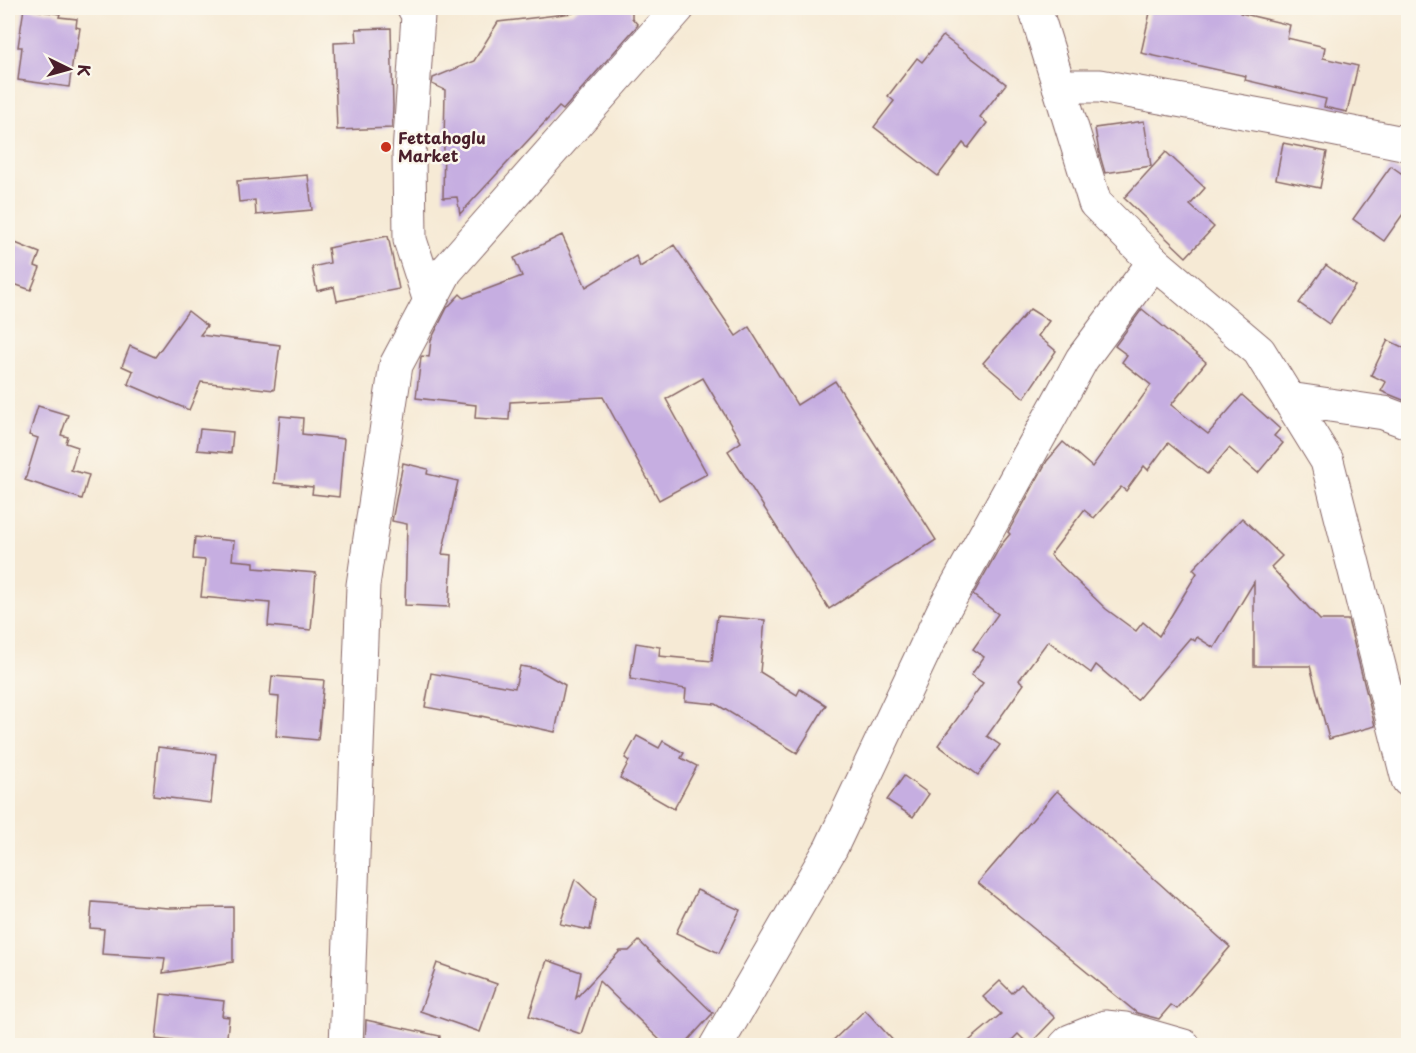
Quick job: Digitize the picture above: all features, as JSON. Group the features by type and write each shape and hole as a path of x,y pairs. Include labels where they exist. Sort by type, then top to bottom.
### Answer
{"street":[{"path":"414,8 418,15 409,154 410,240 430,301"},
{"path":"346,1046 363,585 396,365 446,271 678,8"},
{"path":"1035,8 1095,203 1154,262 1259,351 1327,461 1408,780"},
{"path":"1059,86 1100,86 1408,144"},
{"path":"716,1046 831,848 943,611 1082,359 1154,262"},
{"path":"1289,399 1384,414 1408,422"},
{"path":"1065,1046 1070,1041 1105,1027 1125,1029 1184,1046"}],"building":[{"path":"24,8 77,19 76,27 80,28 69,87 18,80 22,47 18,47"},
{"path":"579,8 632,8 632,18 638,25 563,110 559,107 460,214 457,197 443,198 445,90 432,84 433,78 474,61 498,22 573,13"},
{"path":"1151,8 1241,8 1240,13 1290,25 1287,38 1325,47 1323,58 1358,66 1347,112 1324,107 1326,99 1245,80 1246,76 1141,53"},
{"path":"391,28 392,128 337,130 334,43 357,42 356,29"},
{"path":"943,36 1006,84 980,117 987,123 968,148 963,143 938,176 874,127 894,101 888,96 917,58 922,62"},
{"path":"1144,121 1151,166 1105,173 1095,128"},
{"path":"1283,143 1327,152 1320,188 1276,179"},
{"path":"1166,152 1205,188 1190,205 1214,227 1186,257 1124,198"},
{"path":"1391,166 1408,178 1408,207 1384,241 1353,219"},
{"path":"308,175 312,210 256,215 255,200 239,202 237,181"},
{"path":"562,235 586,287 636,256 640,267 674,245 736,336 749,327 797,405 835,381 936,540 829,609 728,451 741,442 703,378 666,399 707,474 659,500 603,397 510,402 509,420 475,418 476,405 416,398 421,357 429,357 431,340 447,308 460,294 464,298 522,276 514,258"},
{"path":"388,236 399,289 337,301 334,287 317,291 312,267 330,263 328,248"},
{"path":"8,240 40,253 35,266 40,268 31,290 8,282"},
{"path":"1326,265 1355,286 1329,324 1299,303"},
{"path":"1030,309 1049,321 1038,336 1056,351 1024,398 983,363"},
{"path":"1142,309 1206,362 1171,405 1208,434 1242,395 1280,429 1274,436 1283,443 1258,473 1229,448 1207,474 1168,443 1148,470 1144,466 1126,491 1121,487 1094,518 1084,510 1050,555 1106,609 1136,631 1143,622 1159,636 1197,573 1193,569 1242,518 1282,556 1271,567 1320,620 1348,620 1375,726 1329,739 1310,666 1254,666 1254,582 1214,648 1197,637 1195,641 1190,638 1137,700 1096,665 1091,673 1048,641 1019,680 1024,684 987,736 1000,745 978,775 938,745 983,683 971,675 984,657 973,649 998,614 973,595 1001,545 1010,534 1008,532 1047,461 1063,442 1092,467 1151,385 1122,362 1127,355 1115,346"},
{"path":"188,311 207,326 200,335 280,345 274,390 201,382 189,410 128,384 133,371 122,366 130,346 155,357"},
{"path":"1408,339 1408,402 1381,391 1386,382 1371,375 1388,340 1404,348"},
{"path":"38,406 68,415 61,435 68,437 66,443 78,447 71,470 89,475 82,499 25,480 38,438 29,435"},
{"path":"280,416 303,418 302,434 344,439 339,497 312,494 313,487 274,483"},
{"path":"200,429 233,432 231,453 197,450"},
{"path":"403,463 428,469 427,474 458,481 442,554 452,555 449,607 405,605 407,524 392,521"},
{"path":"195,537 234,541 232,560 254,562 254,568 316,573 311,630 268,626 270,603 201,597 205,560 193,559"},
{"path":"717,616 765,620 760,672 797,695 800,689 826,705 797,753 716,704 685,701 686,689 630,679 636,643 660,647 659,656 712,661"},
{"path":"520,666 537,669 565,685 555,732 425,707 431,673 515,688"},
{"path":"272,676 324,680 318,740 276,736 279,697 270,696"},
{"path":"637,736 659,748 663,741 684,753 681,758 697,766 674,809 620,778 629,761 625,758"},
{"path":"158,747 216,754 211,803 153,796"},
{"path":"904,776 929,794 913,817 887,800"},
{"path":"1057,791 1230,947 1177,1009 1171,1005 1159,1019 1137,1013 978,883"},
{"path":"575,879 596,899 590,930 560,924"},
{"path":"697,890 740,910 719,953 676,933"},
{"path":"92,902 169,908 233,907 233,962 163,973 165,958 102,954 104,929 90,928"},
{"path":"639,941 713,1013 683,1046 666,1046 599,981 581,1034 529,1016 547,960 581,972 576,998 620,951 629,951"},
{"path":"437,963 497,984 480,1032 420,1011"},
{"path":"1000,981 1012,993 1021,984 1055,1018 1029,1045 1018,1034 1006,1046 963,1046 1001,1014 983,997"},
{"path":"161,994 224,1001 222,1016 229,1017 226,1046 156,1039"},
{"path":"865,1010 898,1046 827,1046"},
{"path":"366,1020 440,1036 439,1046 365,1046"}],"place":[{"name":"Fettahoglu Market","path":"386,147"}]}
